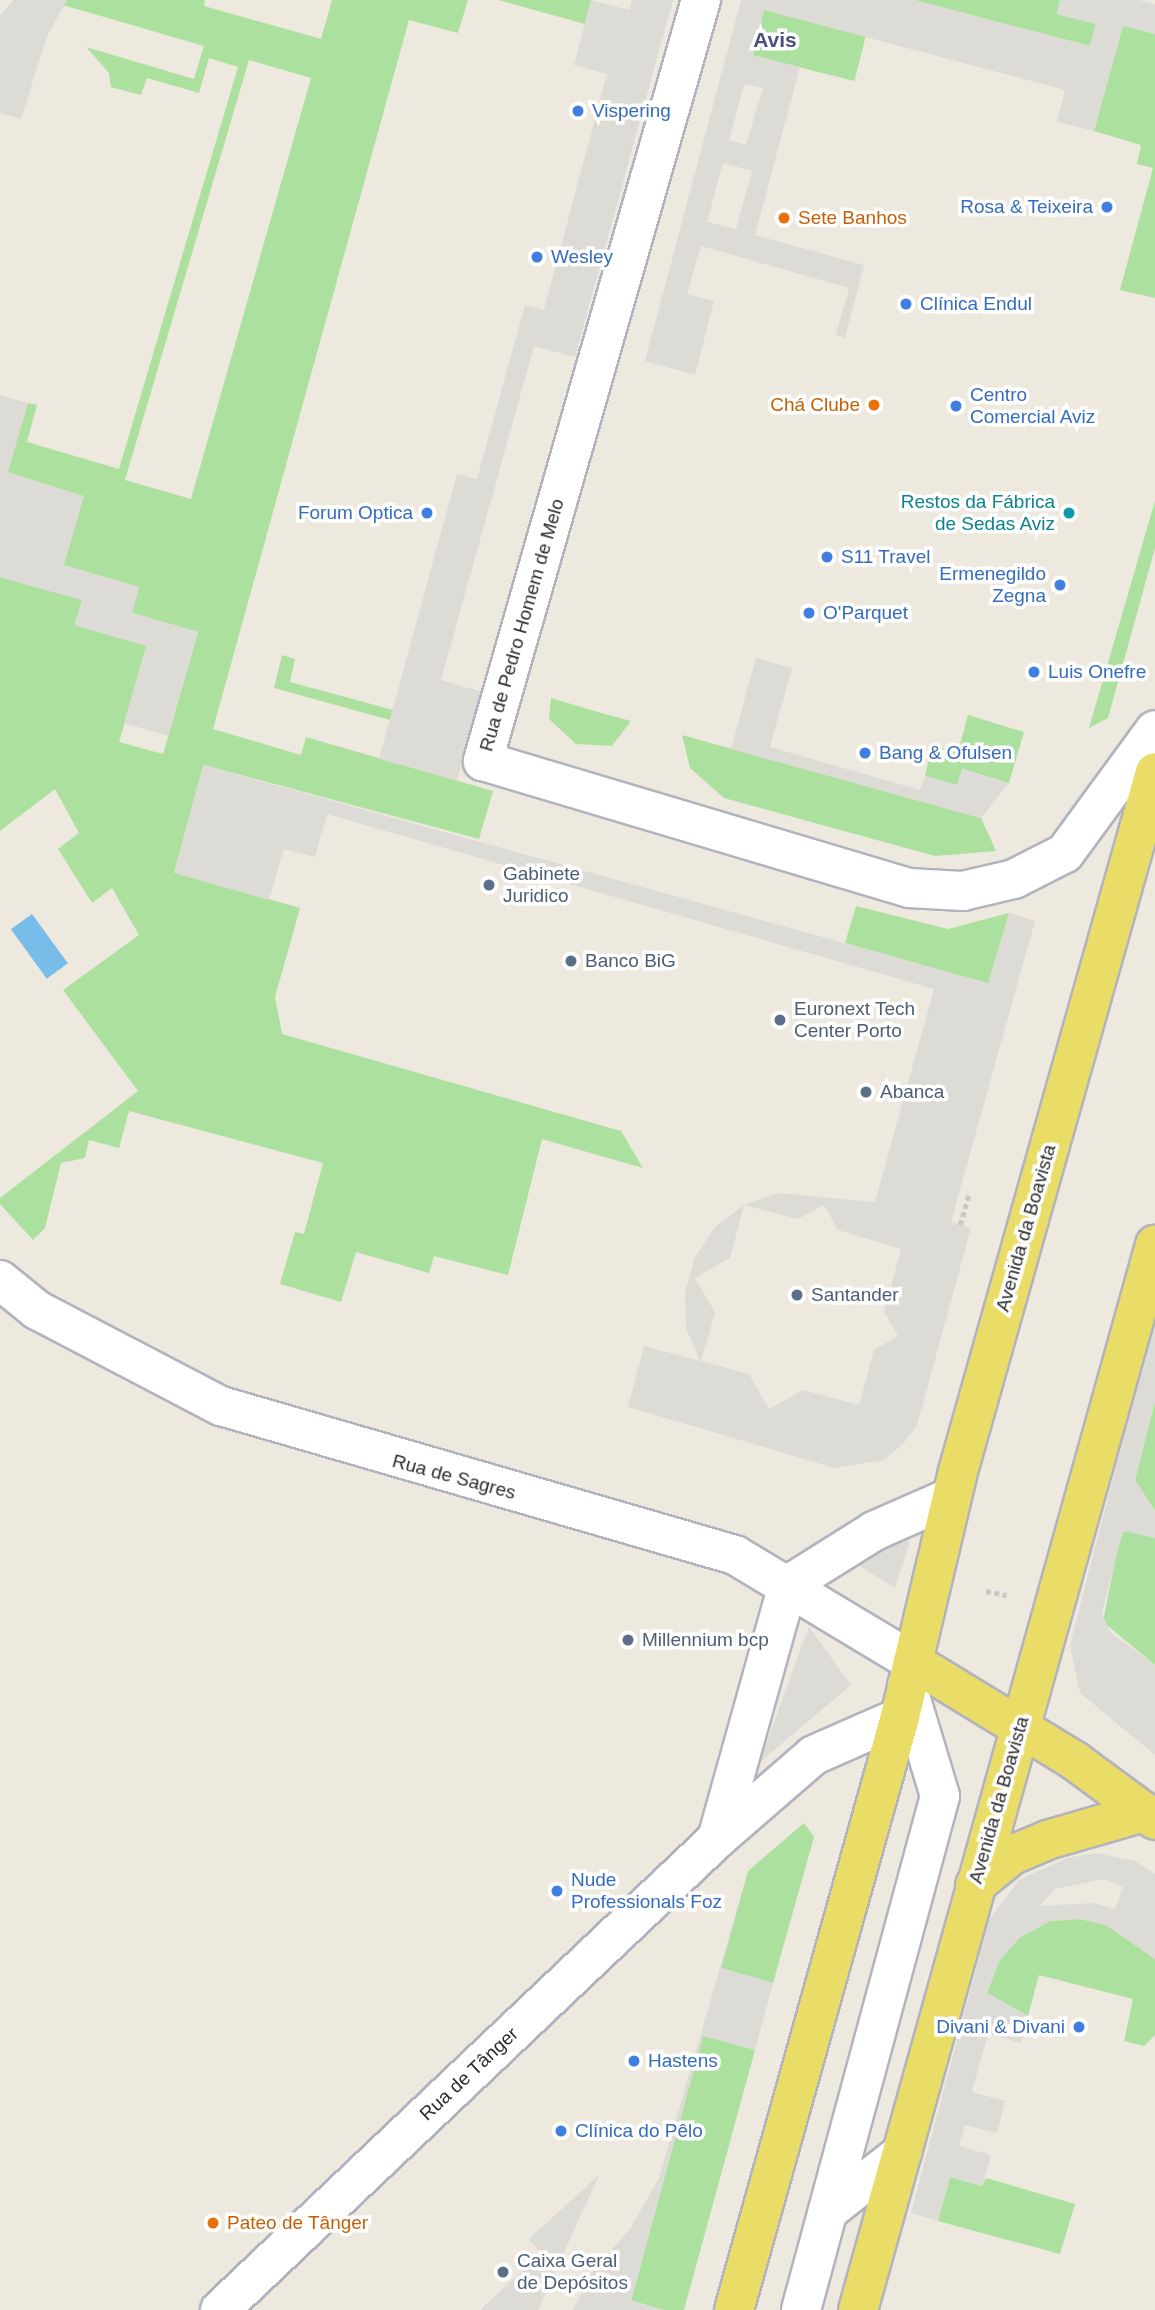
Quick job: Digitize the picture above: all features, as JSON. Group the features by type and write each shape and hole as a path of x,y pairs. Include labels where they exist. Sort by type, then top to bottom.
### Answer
{"main road":[{"name":"Avenida da Boavista","path":"734,2310 907,1688 951,1497 1155,772"},
{"name":"Avenida da Boavista","path":"858,2310 1155,1245"},
{"path":"907,1688 1020,1727 1150,1816"},
{"path":"975,1885 1036,1845 1150,1816"}],"street":[{"name":"Rua de Pedro Homem de Melo","path":"701,0 483,761 909,888 963,891 1014,879 1065,853 1155,730"},
{"name":"Rua de Sagres","path":"0,1280 69,1329 221,1406 735,1555 788,1586 907,1688"},
{"path":"717,1839 788,1586 874,1531 951,1497"},
{"name":"Rua de Tânger","path":"220,2310 717,1839 814,1755 907,1688"},
{"name":"Avenida da Boavista","path":"801,2310 940,1796 907,1688"},
{"path":"828,2211 902,2152"}],"path":[{"path":"960,1225 969,1194"}],"green space":[{"path":"67,0 205,0 204,6 321,39 332,0 468,0 458,33 409,20 213,729 301,755 306,737 493,791 479,839 204,765 174,872 300,908 275,997 282,1034 621,1131 643,1168 542,1139 508,1275 434,1256 429,1273 356,1252 341,1302 280,1284 295,1232 304,1234 323,1163 129,1111 119,1148 89,1140 85,1158 61,1163 45,1228 33,1240 0,1204 0,1198 138,1091 63,990 139,935 112,888 92,903 58,849 79,833 55,789 0,831 0,577 82,600 75,625 147,646 119,742 163,754 198,632 132,613 139,587 63,565 7,472 28,403 37,405 27,442 119,469 238,67 209,58 199,93 147,78 141,95 111,87 109,73 86,47 194,79 204,46 63,5","holes":["249,60 311,78 191,499 125,480"]},
{"path":"498,0 591,0 585,24"},
{"path":"914,0 1060,0 1057,14 1096,24 1090,46"},
{"path":"764,10 866,35 855,81 753,56"},
{"path":"1123,25 1155,34 1155,298 1120,290 1153,168 1137,164 1141,145 1094,131"},
{"path":"1155,501 1155,548 1108,718 1089,728"},
{"path":"282,655 295,659 290,682 393,710 390,720 274,688"},
{"path":"551,698 631,721 612,746 576,744 549,719"},
{"path":"968,715 1024,732 1009,783 963,769 957,785 925,776 932,746 958,752"},
{"path":"682,735 981,818 996,851 935,856 724,798 690,768"},
{"path":"856,906 948,929 1009,913 989,984 845,943"},
{"path":"1155,1401 1155,1511 1135,1480"},
{"path":"1127,1530 1155,1538 1155,1665 1103,1622 1120,1535"},
{"path":"804,1823 814,1837 773,1983 721,1968 748,1871"},
{"path":"1080,1919 1106,1925 1155,1959 1155,2035 1144,2046 1124,2041 1133,1999 1039,1975 1028,2016 987,1993 999,1961 1019,1938 1050,1921"},
{"path":"703,2035 755,2050 684,2310 664,2310 631,2301"},
{"path":"950,2177 982,2186 986,2178 1075,2204 1060,2254 938,2221"}],"shaded area":[{"path":"14,0 67,0 47,36 21,119 0,113 0,15"},
{"path":"591,0 629,10 632,0 673,0 575,357 534,346 441,680 482,692 457,780 379,759 457,474 477,479 525,305 544,310 607,74 574,65"},
{"path":"741,0 914,0 1090,46 1096,24 1057,14 1060,0 1139,0 1155,4 1155,34 1123,26 1094,131 1057,122 1065,90 764,10 752,55 800,67 755,235 864,265 845,338 836,335 849,288 701,246 687,294 714,301 695,375 645,361","holes":["744,84 763,88 746,145 729,140","723,163 752,171 736,229 707,222"]},
{"path":"0,395 28,403 8,472 84,496 64,565 139,587 132,613 198,632 168,736 124,723 146,646 74,625 82,600 0,577"},
{"path":"756,658 792,668 770,747 920,790 925,776 957,785 962,769 1009,783 981,818 731,749"},
{"path":"203,765 988,983 1009,913 1035,921 951,1222 971,1228 917,1425 903,1444 884,1460 835,1468 628,1407 644,1346 700,1361 686,1328 685,1292 695,1257 715,1227 744,1205 778,1193 875,1202 934,989 327,814 315,857 284,849 269,900 174,873","holes":["744,1205 798,1219 824,1205 838,1230 901,1249 884,1312 898,1336 874,1350 859,1405 803,1390 769,1409 749,1374 701,1361 715,1312 695,1278 730,1258"]},
{"path":"1155,1312 1155,1401 1135,1480 1155,1511 1155,1538 1123,1531 1102,1613 1110,1632 1155,1665 1155,1755 1080,1693 1070,1646"},
{"path":"899,1532 910,1542 895,1588 847,1558"},
{"path":"809,1627 851,1685 760,1762 799,1653"},
{"path":"1096,1853 1135,1861 1155,1874 1155,1959 1106,1925 1080,1919 1050,1921 1019,1938 999,1961 987,1993 1028,2016 1021,2043 988,2034 972,2092 1005,2101 997,2133 965,2125 959,2146 991,2155 982,2186 950,2177 938,2221 911,2213 989,1920 1019,1880 1067,1858","holes":["1104,1879 1123,1887 1115,1909 1094,1903 1040,1906 1055,1889"]},
{"path":"748,1871 721,1968 773,1983 755,2050 703,2036 631,2300 664,2310 573,2310 590,2274 630,2229 659,2178"},
{"path":"599,2175 538,2310 480,2310 541,2253 529,2239"}],"water":[{"path":"32,914 68,963 47,979 11,929"}],"place":[{"name":"Vispering","path":"578,111"},
{"name":"Rosa & Teixeira","path":"1107,207"},
{"name":"Sete Banhos","path":"784,218"},
{"name":"Wesley","path":"537,257"},
{"name":"Clínica Endul","path":"906,304"},
{"name":"Chá Clube","path":"874,405"},
{"name":"Centro Comercial Aviz","path":"956,406"},
{"name":"Forum Optica","path":"427,513"},
{"name":"Restos da Fábrica de Sedas Aviz","path":"1069,513"},
{"name":"S11 Travel","path":"827,557"},
{"name":"Ermenegildo Zegna","path":"1060,585"},
{"name":"O'Parquet","path":"809,613"},
{"name":"Luis Onefre","path":"1034,672"},
{"name":"Bang & Ofulsen","path":"865,753"},
{"name":"Gabinete Juridico","path":"489,885"},
{"name":"Banco BiG","path":"571,961"},
{"name":"Euronext Tech Center Porto","path":"780,1020"},
{"name":"Abanca","path":"866,1092"},
{"name":"Santander","path":"797,1295"},
{"name":"Millennium bcp","path":"628,1640"},
{"name":"Nude Professionals Foz","path":"557,1891"},
{"name":"Divani & Divani","path":"1079,2027"},
{"name":"Hastens","path":"634,2061"},
{"name":"Clínica do Pêlo","path":"561,2131"},
{"name":"Pateo de Tânger","path":"213,2223"},
{"name":"Caixa Geral de Depósitos","path":"503,2272"}],"district":[{"name":"Avis","path":"775,40"}]}
